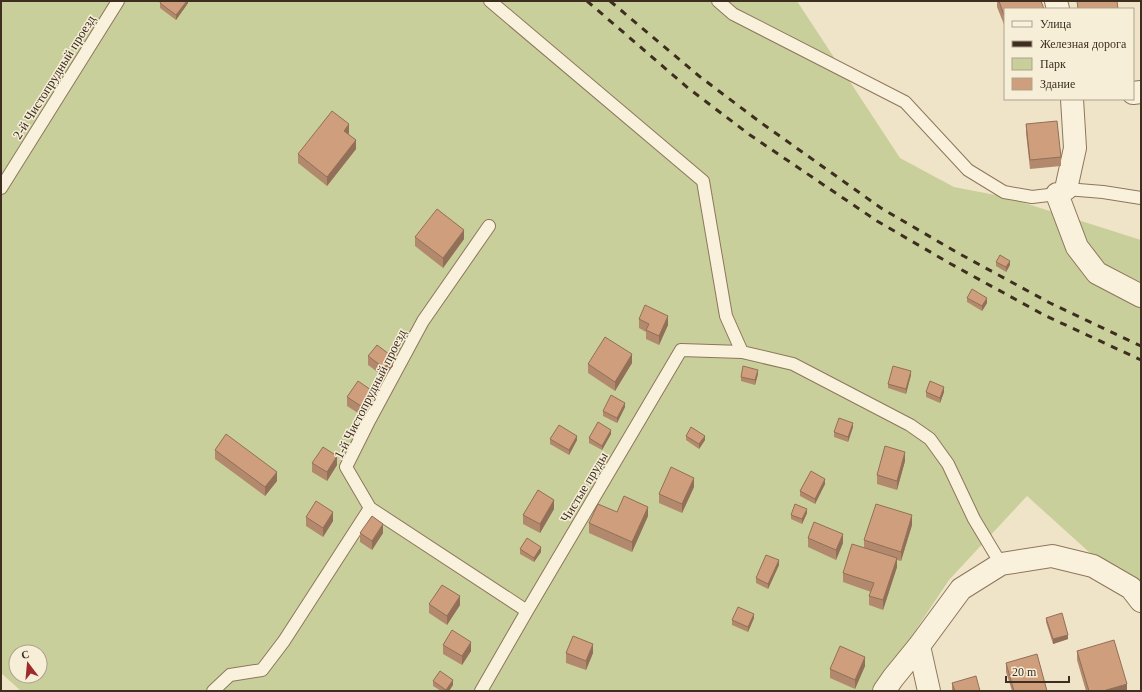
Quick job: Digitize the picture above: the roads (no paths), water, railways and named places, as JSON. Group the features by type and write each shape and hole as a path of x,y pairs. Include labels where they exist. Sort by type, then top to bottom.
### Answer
{"street":[{"path":"1072,100 1075,148 1062,192 1077,247 1097,273 1141,296"},
{"path":"884,691 892,678 919,646 961,589 1001,564 1052,556 1093,566 1131,588 1141,601"},
{"path":"919,646 929,691"}],"lane":[{"name":"2-й Чистопрудный проезд","path":"1,188 118,1"},
{"path":"490,1 703,181 726,316 742,352 793,364 910,425 930,439 948,464 974,519 1001,564"},
{"path":"718,1 733,14 905,102 968,170 1004,192 1032,197 1062,192 1103,192 1141,198"},
{"name":"1-й Чистопрудный проезд","path":"370,508 346,466 424,321 489,226"},
{"name":"Чистые пруды","path":"481,691 681,350 742,352"},
{"path":"213,691 230,675 262,670 284,641 370,508 527,611"}],"railway":[{"path":"587,1 688,88 750,135 877,221 1044,315 1141,360"},
{"path":"610,1 699,76 760,122 881,208 958,253 1050,303 1141,346"}]}
